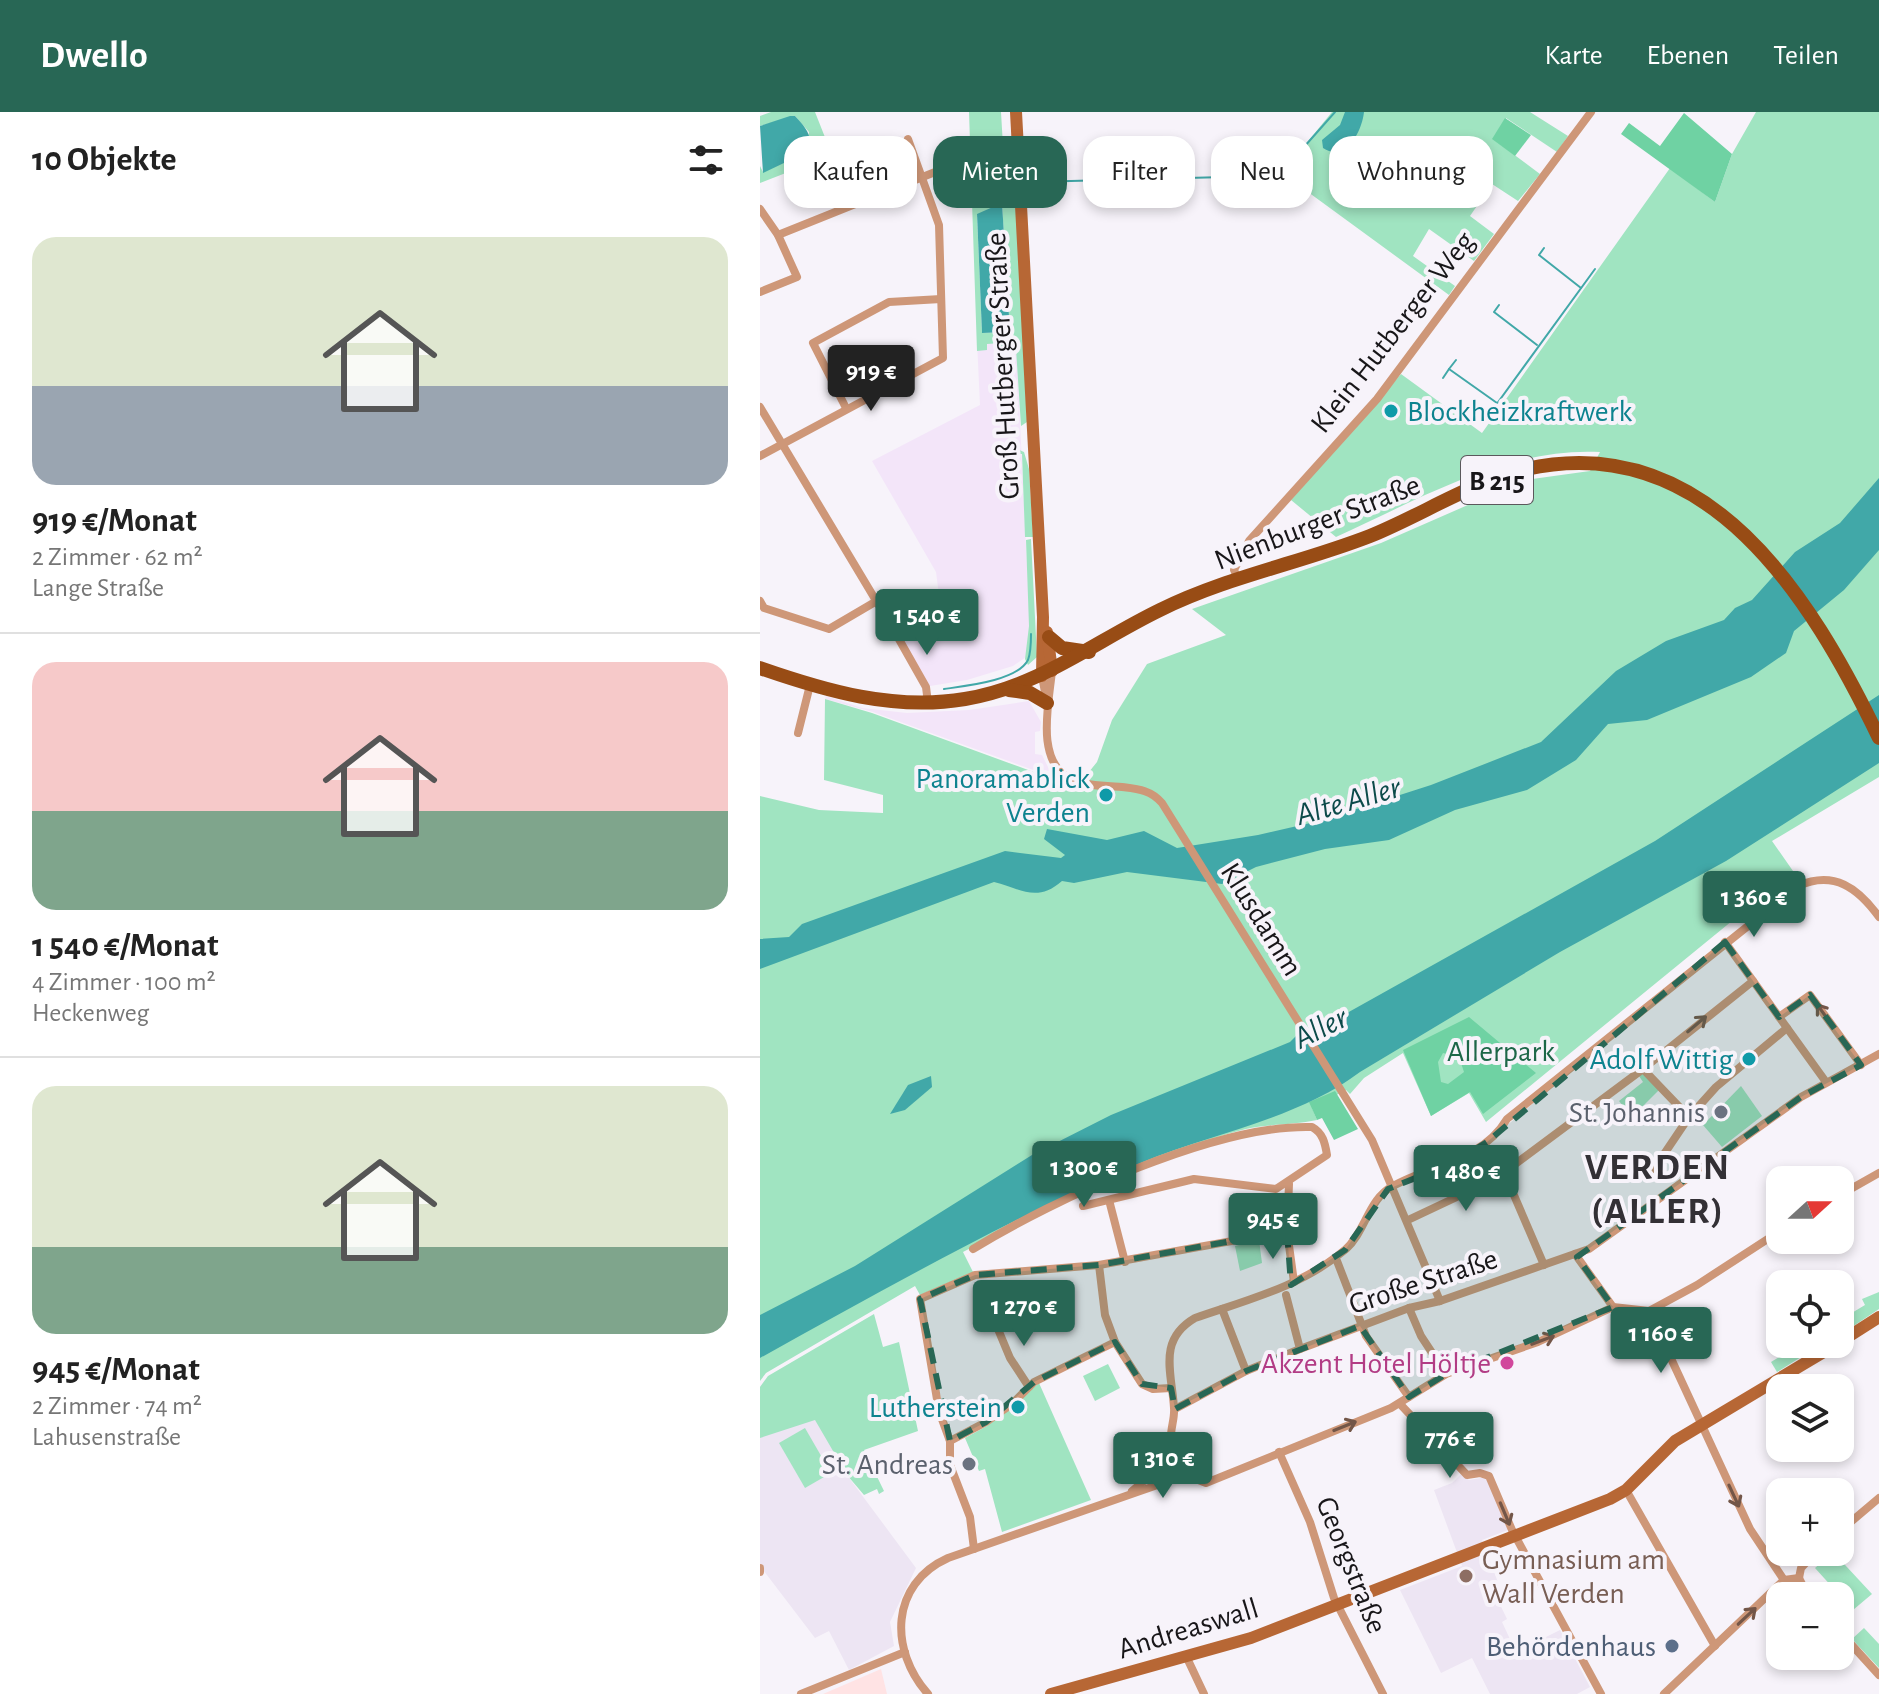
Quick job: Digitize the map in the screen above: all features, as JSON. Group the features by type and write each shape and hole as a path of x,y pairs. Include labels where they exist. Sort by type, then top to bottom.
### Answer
{"main road":[{"name":"Groß Hutberger Straße","path":"1016,112 1047,673"},
{"name":"Nienburger Straße","path":"760,668 853,696 928,703 1004,690 1089,652 1160,609 1373,535 1461,493 1522,470 1577,462 1610,464 1651,474 1695,493 1731,520 1830,649 1879,738"},
{"name":"Groß Hutberger Straße","path":"1043,617 1049,637 1047,673"},
{"path":"1049,637 1062,648 1089,652"},
{"path":"1004,690 1030,693 1047,706"},
{"path":"1854,1333 1879,1317"},
{"path":"1626,1490 1662,1451 1813,1358"},
{"name":"Andreaswall","path":"1051,1694 1076,1691 1187,1658 1337,1605 1626,1490"}],"street":[{"name":"Klein Hutberger Weg","path":"1238,580 1234,570 1249,541 1377,399 1591,112"},
{"path":"760,456 943,358 939,225 917,162"},
{"path":"778,235 933,173"},
{"path":"760,209 778,235 797,277 760,292"},
{"path":"846,408 813,343 889,302 941,299"},
{"path":"760,407 785,444 926,687 928,703"},
{"path":"760,601 764,608 829,629 875,602"},
{"name":"Groß Hutberger Straße","path":"1047,673 1050,757 1061,773 1077,782 1145,790 1157,797 1166,810"},
{"path":"798,733 810,685"},
{"name":"Klusdamm","path":"1166,810 1372,1140 1394,1185 1440,1301"},
{"path":"1186,1475 1175,1455 1171,1437 1175,1409 1168,1367 1169,1347 1178,1331 1195,1318 1294,1282 1345,1250 1358,1234 1372,1207 1394,1185 1453,1163 1487,1142 1507,1119 1791,890 1812,881 1831,879 1849,885 1879,917"},
{"path":"1725,942 1826,1082"},
{"path":"1408,1220 1475,1191 1504,1172 1643,1069 1753,981"},
{"path":"1779,1017 1810,995 1861,1065"},
{"path":"1654,1169 1689,1117 1732,1072 1787,1028"},
{"name":"Große Straße","path":"1175,1409 1246,1371 1300,1349 1409,1308 1440,1301 1575,1254 1620,1229 1826,1082 1878,1058"},
{"path":"1643,1069 1689,1117"},
{"path":"973,1249 1088,1189 1229,1139 1312,1127 1320,1131 1325,1146 1327,1155 1289,1184 1276,1189 1194,1179 1083,1206"},
{"path":"1504,1172 1544,1265"},
{"path":"1854,1187 1879,1173"},
{"path":"1289,1184 1287,1231 1294,1282"},
{"path":"1109,1200 1125,1262"},
{"path":"974,1549 970,1517 950,1465 950,1441 939,1411 920,1299 975,1275 1125,1262 1287,1231"},
{"path":"928,1694 905,1652 898,1621 918,1578 933,1565 1040,1528 1132,1491 1186,1475 1206,1483 1400,1404 1446,1374 1551,1337 1613,1307 1649,1311 1697,1285 1766,1240"},
{"path":"1575,1254 1613,1307"},
{"path":"1337,1261 1362,1325 1409,1397"},
{"path":"1099,1265 1105,1315 1115,1342 1142,1384 1153,1389 1171,1388"},
{"path":"1286,1295 1300,1349"},
{"path":"1409,1308 1421,1336 1446,1374"},
{"path":"1222,1309 1246,1371"},
{"path":"1649,1311 1762,1553 1784,1580"},
{"path":"995,1322 1010,1358 1029,1387"},
{"path":"950,1441 986,1422 1029,1387 1115,1342"},
{"path":"1400,1404 1467,1475 1480,1473 1489,1476 1515,1536 1601,1694"},
{"name":"Georgstraße","path":"1279,1452 1314,1531 1337,1605 1383,1694"},
{"path":"1132,1491 1175,1455"},
{"path":"1626,1490 1715,1646"},
{"path":"1854,1519 1879,1498"},
{"path":"1801,1582 1799,1578 1803,1566"},
{"path":"1664,1694 1784,1580 1799,1578"},
{"path":"1854,1647 1879,1675"},
{"path":"801,1694 905,1652"},
{"path":"1187,1658 1204,1694"}],"highlighted area":[{"path":"1725,942 1779,1017 1810,995 1861,1065 1801,1097 1577,1257 1613,1307 1446,1374 1409,1397 1360,1326 1246,1371 1175,1409 1171,1388 1142,1384 1115,1342 1034,1382 986,1422 950,1441 920,1299 975,1275 1099,1265 1287,1231 1291,1285 1345,1250 1388,1189 1453,1163 1487,1142"}],"shaded area":[{"path":"1016,339 1030,629 1026,657 1013,666 967,680 930,686 890,622 939,595 936,572 872,461 980,405 977,341"},
{"path":"826,696 862,708 907,713 969,710 1029,701 1041,722 1040,731 1035,732 1035,754 1042,755 1050,771 1039,772 873,712 825,699"},
{"path":"765,1380 828,1388 847,1475 916,1568 890,1622 894,1646 849,1670 829,1631 815,1638 760,1566 760,1387"},
{"name":"Gymnasium am Wall Verden","path":"1461,1474 1469,1480 1486,1477 1508,1530 1482,1540 1499,1585 1492,1588 1507,1619 1502,1622 1516,1652 1560,1630 1590,1687 1577,1694 1490,1694 1472,1658 1441,1673 1400,1590 1462,1566 1434,1490 1452,1483"},
{"path":"881,1669 887,1694 823,1694"}],"green space":[{"path":"771,112 815,112 824,136 809,136 809,132 795,116 760,126 760,116"},
{"path":"969,112 1001,112 1002,136 970,136"},
{"path":"1332,112 1530,112 1568,136 1557,152 1506,118 1493,139 1493,136 1329,136 1329,207 1313,196 1312,136"},
{"name":"Allerpark","path":"1756,112 1879,112 1879,777 1772,841 1793,871 1486,1122 1469,1093 1431,1116 1403,1053 1364,1078 1350,1094 1346,1090 1312,1108 1317,1120 1254,1127 1172,1153 1101,1183 963,1252 973,1272 920,1295 915,1286 766,1373 760,1381 760,796 819,810 883,813 883,795 824,780 825,699 1039,774 1051,772 1064,784 1076,788 1097,762 1112,720 1147,664 1226,635 1192,609 1381,543 1525,480 1590,471 1600,452 1531,458 1464,479 1336,537 1291,500 1401,374 1482,433 1670,168 1715,202 1732,154"},
{"path":"1684,113 1732,154 1715,202 1621,134 1629,123 1660,146"},
{"path":"1505,118 1531,135 1515,156 1493,137"},
{"path":"1493,139 1540,174 1518,201 1493,185"},
{"path":"784,162 784,174 760,183 760,166 763,172"},
{"path":"972,208 993,208 977,215 982,333 1010,332 1002,208 1017,208 1027,422 1021,426 1016,349 1002,350 1001,343 987,344 987,350 977,351"},
{"path":"1330,208 1476,208 1470,216 1494,234 1474,261 1429,229 1413,256 1455,286 1449,295"},
{"path":"1017,449 1024,452 1029,469 1033,537 1025,537 1022,454 1016,454"},
{"path":"1031,539 1037,657 1028,665 1025,659 1029,626 1026,540"},
{"name":"Allerpark","path":"1469,1017 1536,1073 1483,1114 1470,1092 1431,1116 1403,1050","holes":["1443,1053 1459,1057 1464,1072 1448,1084 1441,1082 1438,1062"]},
{"path":"1644,1073 1659,1090 1632,1117 1619,1101 1643,1082 1639,1076"},
{"path":"1741,1086 1762,1116 1722,1147 1703,1125"},
{"path":"1335,1091 1358,1129 1334,1140 1322,1118 1317,1120 1309,1102"},
{"path":"1259,1240 1262,1263 1240,1271 1235,1246"},
{"path":"1879,1292 1879,1309 1854,1326 1854,1312 1865,1305 1862,1299"},
{"path":"874,1314 883,1347 899,1342 918,1431 864,1450 884,1491 879,1494 877,1489 864,1495 847,1475 815,1420 760,1438 760,1387 768,1376"},
{"path":"1777,1358 1800,1358 1777,1372 1771,1362"},
{"path":"1108,1364 1120,1388 1095,1401 1083,1376"},
{"path":"1039,1383 1091,1500 1002,1532 985,1469 979,1471 965,1438 987,1426"},
{"path":"805,1428 831,1473 805,1488 779,1443"},
{"path":"1846,1566 1872,1594 1854,1609 1854,1582 1828,1582 1815,1568"},
{"path":"1864,1628 1879,1644 1879,1668 1854,1641 1854,1637"}],"water":[{"path":"1345,112 1364,112 1356,136 1329,136 1329,151 1323,148 1322,140 1340,125"},
{"path":"795,116 809,136 784,136 784,163 763,173 760,126"},
{"path":"991,208 1002,208 1010,332 982,333 977,214"},
{"path":"1879,478 1879,550 1844,590 1794,631 1786,653 1751,677 1647,720 1608,724 1576,760 1527,790 1455,810 1389,840 1325,849 1256,867 1222,884 1127,872 1074,883 1062,881 1053,888 1037,893 994,882 760,969 760,939 789,937 802,924 1005,851 1061,858 1065,855 1044,839 1047,829 1107,840 1144,831 1177,848 1258,835 1319,821 1431,785 1541,742 1616,671 1666,641 1724,620 1735,608 1752,600 1795,552 1840,523"},
{"name":"Aller","path":"1879,695 1879,763 1726,861 1560,952 1310,1102 1170,1151 1094,1183 949,1255 760,1358 760,1315 855,1266 1032,1155 1111,1115 1290,1042 1298,1034 1347,1013 1655,841"},
{"path":"931,1076 932,1087 905,1110 890,1114 908,1085"}],"waterway":[{"path":"1313,137 1335,112"},
{"path":"1067,181 1211,177"},
{"path":"1544,248 1539,255 1581,288"},
{"path":"1488,416 1595,269"},
{"path":"1499,305 1494,312 1537,345"},
{"path":"1456,360 1449,369 1497,403"},
{"path":"1443,378 1449,369"},
{"path":"944,689 990,681 1013,673 1028,660 1031,634"}],"place":[{"name":"Blockheizkraftwerk","path":"1391,411"},
{"name":"Panoramablick Verden","path":"1106,795"},
{"name":"Adolf Wittig","path":"1749,1059"},
{"name":"St. Johannis","path":"1721,1112"},
{"name":"Akzent Hotel Höltje","path":"1507,1363"},
{"name":"Lutherstein","path":"1018,1407"},
{"name":"St. Andreas","path":"969,1464"},
{"name":"Gymnasium am Wall Verden","path":"1466,1576"},
{"name":"Behördenhaus","path":"1672,1646"}],"district":[{"name":"VERDEN (ALLER)","path":"1658,1188"}],"water label":[{"name":"Alte Aller","path":"1348,800"}]}
